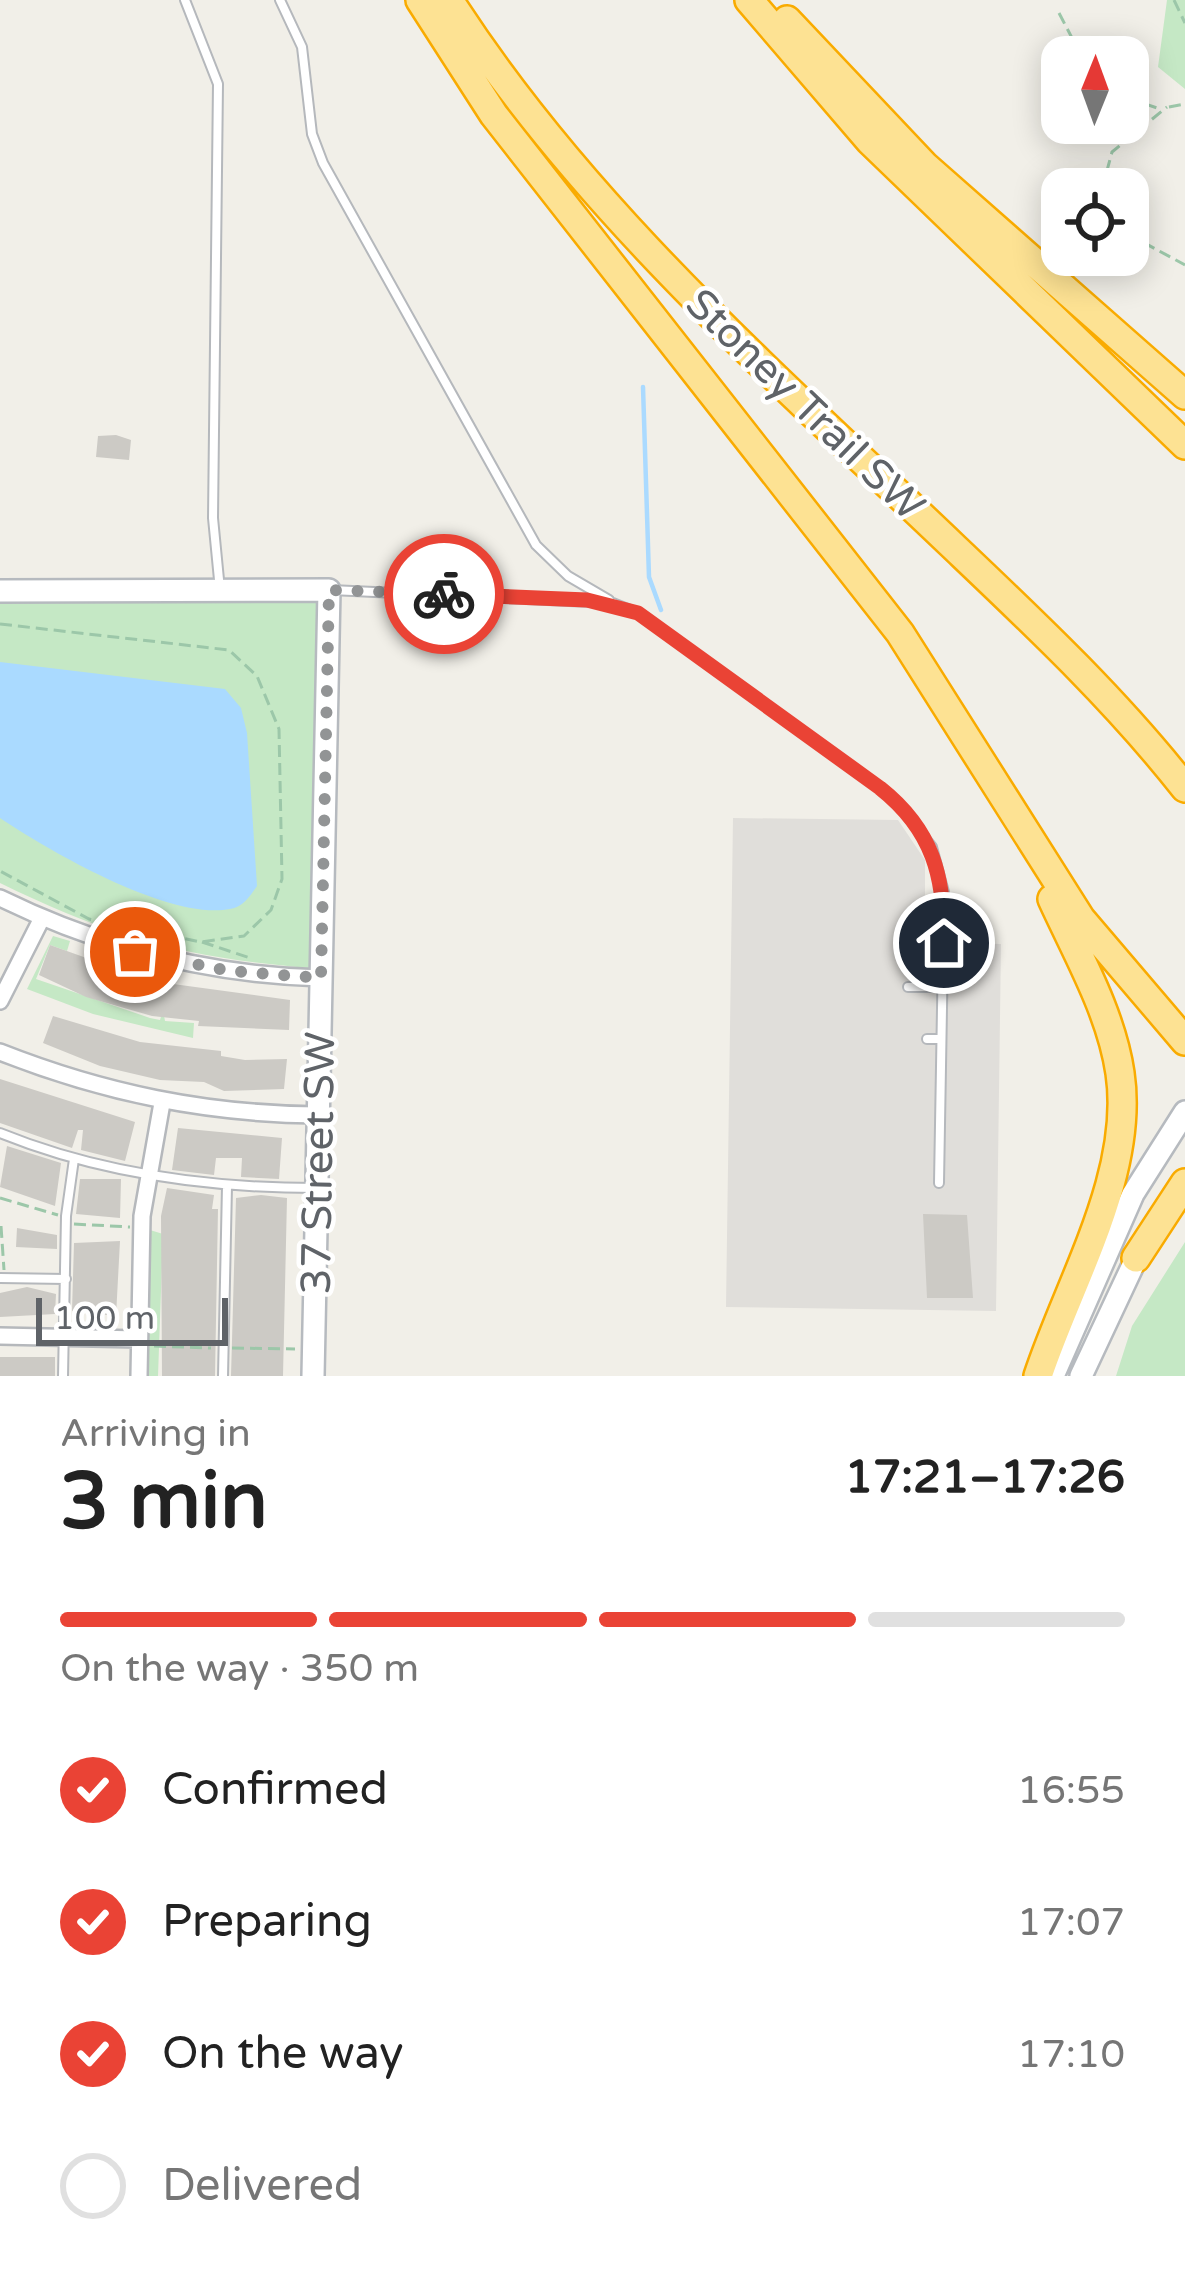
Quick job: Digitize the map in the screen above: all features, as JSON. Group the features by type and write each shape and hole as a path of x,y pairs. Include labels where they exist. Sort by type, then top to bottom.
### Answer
{"highway":[{"path":"421,0 494,115 900,633 1081,920 1185,1041"},
{"name":"Stoney Trail SW","path":"449,0 529,113 601,197 685,286 1046,635 1185,788"},
{"path":"749,0 870,141 1185,445"},
{"path":"771,0 877,119 1073,300 1185,395"},
{"path":"1073,300 1185,383"},
{"path":"1014,813 1109,1027 1122,1094 1113,1166 1038,1376"},
{"path":"1136,1258 1185,1183"}],"street":[{"path":"0,591 329,590"},
{"name":"37 Street SW","path":"314,1376 329,590"},
{"path":"0,898 42,918 182,964 321,978"},
{"path":"0,1001 42,918"},
{"path":"0,1052 89,1084 162,1102 318,1115"},
{"path":"139,1376 146,1342 142,1227 162,1102"},
{"path":"1053,1376 1123,1215 1185,1112"},
{"path":"1081,1376 1185,1166"},
{"path":"0,1336 146,1342"}],"lane":[{"path":"185,0 218,84 213,518 220,592"},
{"path":"280,0 302,47 312,134 323,163 536,545 568,576 675,640 880,788 910,816 932,848 944,892 939,1183"},
{"path":"329,590 614,603"},
{"path":"908,987 943,987"},
{"path":"927,1039 941,1039"},
{"path":"0,1133 74,1159 148,1174 227,1186 317,1188"},
{"path":"63,1376 66,1220 74,1159"},
{"path":"223,1376 227,1186"},
{"path":"2,1278 66,1279"}],"path":[{"path":"1174,0 1185,23"},
{"path":"1059,13 1071,36"},
{"path":"1149,107 1185,104"},
{"path":"1108,168 1112,152 1167,107"},
{"path":"1149,246 1185,266"},
{"path":"0,625 229,650 257,676 279,729 282,879 271,910 244,936 201,942"},
{"path":"0,871 89,919 201,942 254,960"},
{"path":"0,1198 66,1220 142,1227"},
{"path":"1,1226 2,1278"},
{"path":"146,1342 314,1349"}],"shaded area":[{"path":"733,818 898,820 925,860 925,942 1001,944 996,1311 726,1307"}],"green space":[{"path":"1167,0 1185,0 1185,89 1158,67"},
{"path":"0,594 317,602 309,968 224,958 148,942 0,883"},
{"path":"53,936 70,941 67,951 50,945 36,979 150,1018 160,1020 163,1010 165,1021 194,1023 193,1038 93,1014 27,989"},
{"path":"150,1230 163,1234 158,1376 148,1376"},
{"path":"1185,1242 1185,1376 1116,1376 1132,1326"}],"water":[{"path":"0,662 225,689 241,708 247,733 257,886 246,900 230,909 205,910 144,894 78,864 0,818"}],"building":[{"path":"98,436 131,440 129,460 96,457"},
{"path":"50,945 151,981 290,1000 289,1030 198,1026 199,1021 152,1016 86,997 39,975"},
{"path":"53,1016 140,1042 221,1051 221,1056 245,1060 287,1059 284,1089 224,1091 204,1082 160,1080 100,1066 43,1043"},
{"path":"0,1079 135,1122 125,1161 81,1150 83,1130 78,1130 72,1148 0,1123"},
{"path":"178,1128 282,1138 279,1179 241,1177 242,1158 216,1158 214,1175 172,1170"},
{"path":"7,1146 61,1163 55,1206 0,1187"},
{"path":"80,1179 121,1179 120,1218 76,1214"},
{"path":"167,1188 214,1195 212,1209 218,1209 215,1376 162,1376 161,1216"},
{"path":"236,1198 287,1198 283,1376 231,1376"},
{"path":"923,1214 967,1215 973,1298 927,1298"},
{"path":"17,1228 57,1235 57,1249 16,1247"},
{"path":"120,1241 116,1316 72,1311 74,1243"},
{"path":"27,1287 56,1294 55,1314 0,1317 0,1293"},
{"path":"0,1357 55,1357 55,1376 0,1376"}],"waterway":[{"path":"643,387 649,577 661,610"}],"way so far":[{"path":"135,952 230,971 321,978 329,590 444,594"}],"route":[{"path":"444,594 587,600 614,603 638,613 880,788 910,816 937,862 944,892 944,943"}]}
